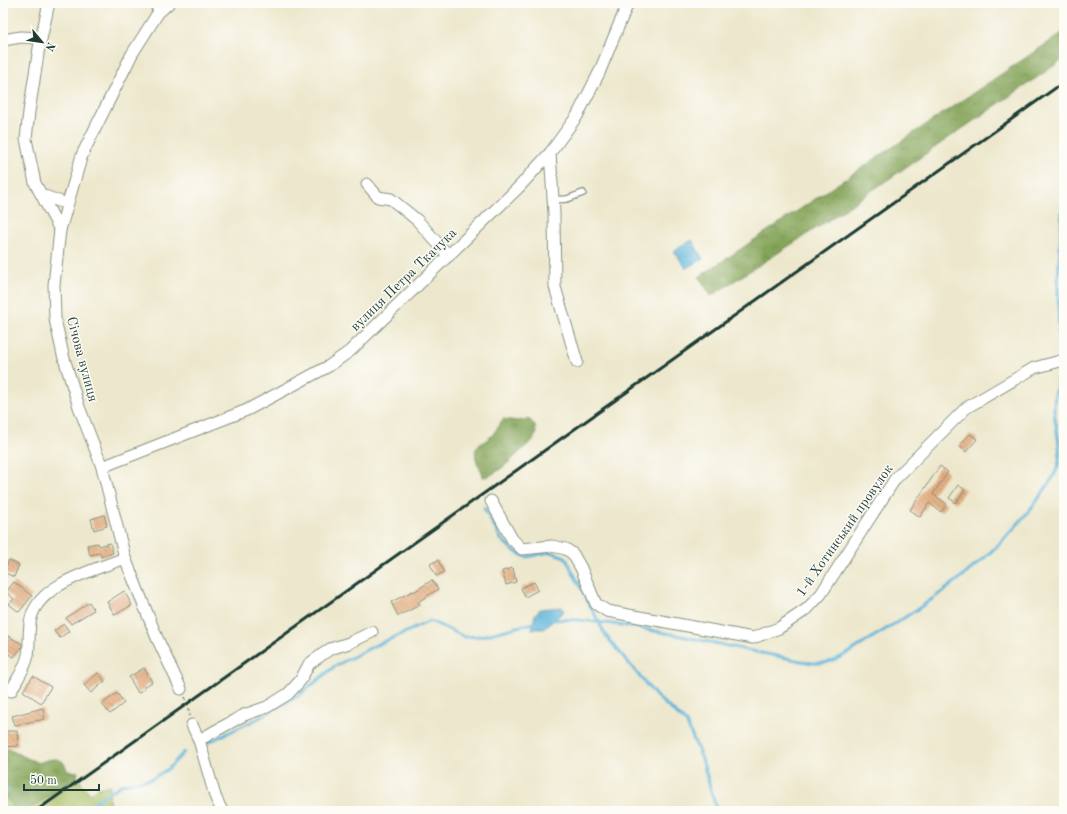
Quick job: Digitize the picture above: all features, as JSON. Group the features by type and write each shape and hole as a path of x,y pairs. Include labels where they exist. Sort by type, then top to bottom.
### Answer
{"street":[{"path":"49,3 41,38 26,139 35,183 60,230"},
{"name":"Січова вулиця","path":"169,3 158,13 132,54 82,155 60,230 54,285 55,319 65,363 102,467 125,558 157,638 181,689"},
{"name":"вулиця Петра Ткачука","path":"102,467 246,410 329,366 350,351 519,187 550,153 577,116 599,73 628,3"},
{"path":"3,40 21,37 41,38"},
{"path":"550,153 553,200 554,287 577,362"},
{"path":"367,184 378,197 391,199 417,220 449,256"},
{"path":"42,195 67,204"},
{"name":"1-й Хотинський провулок","path":"491,501 512,539 522,549 552,546 566,549 573,554 581,568 596,604 607,611 753,638 779,628 807,609 821,594 895,479 966,408 1034,368 1064,360"},
{"path":"11,691 27,658 32,616 44,596 71,579 125,558"},
{"path":"198,740 244,715 267,707 288,694 300,681 309,664 330,649 349,643 372,632"},
{"path":"192,724 215,796 222,811"}],"lane":[{"path":"151,3 158,13"},
{"path":"553,200 566,199 582,193"}],"path":[{"path":"181,689 187,703 192,724"}],"green space":[{"path":"1064,32 1064,59 826,222 711,296 699,277"},
{"path":"503,419 517,421 529,419 535,425 536,434 533,440 502,468 489,476 483,477 477,463 475,452 476,449 492,435"},
{"path":"3,748 38,763 52,759 60,760 63,762 67,771 78,772 77,777 28,810 20,811 15,809 3,792"},
{"path":"77,777 90,794 98,788 110,785 109,811 23,811 28,810"},
{"path":"5,796 15,809 20,811 3,811 3,797"}],"water":[{"path":"692,240 703,259 686,268 674,251"},
{"path":"562,607 564,611 544,629 532,629 535,615 540,609"}],"building":[{"path":"970,434 977,439 966,452 959,446"},
{"path":"940,466 948,472 933,494 947,504 941,512 929,503 920,517 910,510"},
{"path":"958,485 965,490 956,503 949,498"},
{"path":"104,515 107,526 94,530 91,519"},
{"path":"98,543 99,546 110,543 113,553 101,557 100,553 90,555 87,545"},
{"path":"9,560 19,565 14,577 3,572"},
{"path":"438,560 444,572 436,576 430,564"},
{"path":"513,568 516,582 506,585 502,571"},
{"path":"432,580 438,589 418,602 420,605 398,616 391,602 413,591 414,592"},
{"path":"14,582 32,596 19,612 9,604 14,599 6,592"},
{"path":"534,582 538,590 525,597 521,588"},
{"path":"124,591 132,605 115,615 107,602"},
{"path":"89,602 94,610 71,624 66,618"},
{"path":"64,624 69,631 60,638 54,631"},
{"path":"3,633 22,644 22,647 14,657 3,651"},
{"path":"144,668 152,682 138,693 129,677"},
{"path":"98,673 105,681 91,693 84,685"},
{"path":"33,676 51,687 41,703 23,691"},
{"path":"117,693 124,703 110,714 102,704"},
{"path":"43,708 45,719 15,725 12,716"},
{"path":"3,731 17,731 18,746 3,747"}],"waterway":[{"path":"1059,359 1058,280 1064,181"},
{"path":"550,620 609,623 812,663 828,662 840,657 920,607 961,578 999,544 1032,507 1049,484 1055,474 1059,462 1059,446 1054,413 1059,364"},
{"path":"484,508 501,539 514,551 526,557 551,552 565,557 606,636 657,697 686,722 702,759 717,811"},
{"path":"202,744 257,719 298,696 335,666 376,645 430,621 465,637 482,636 537,622"},
{"path":"85,811 103,796 123,784 151,779 168,769 184,752"},
{"path":"3,791 9,791"}],"railway":[{"path":"36,811 1064,82"}]}
